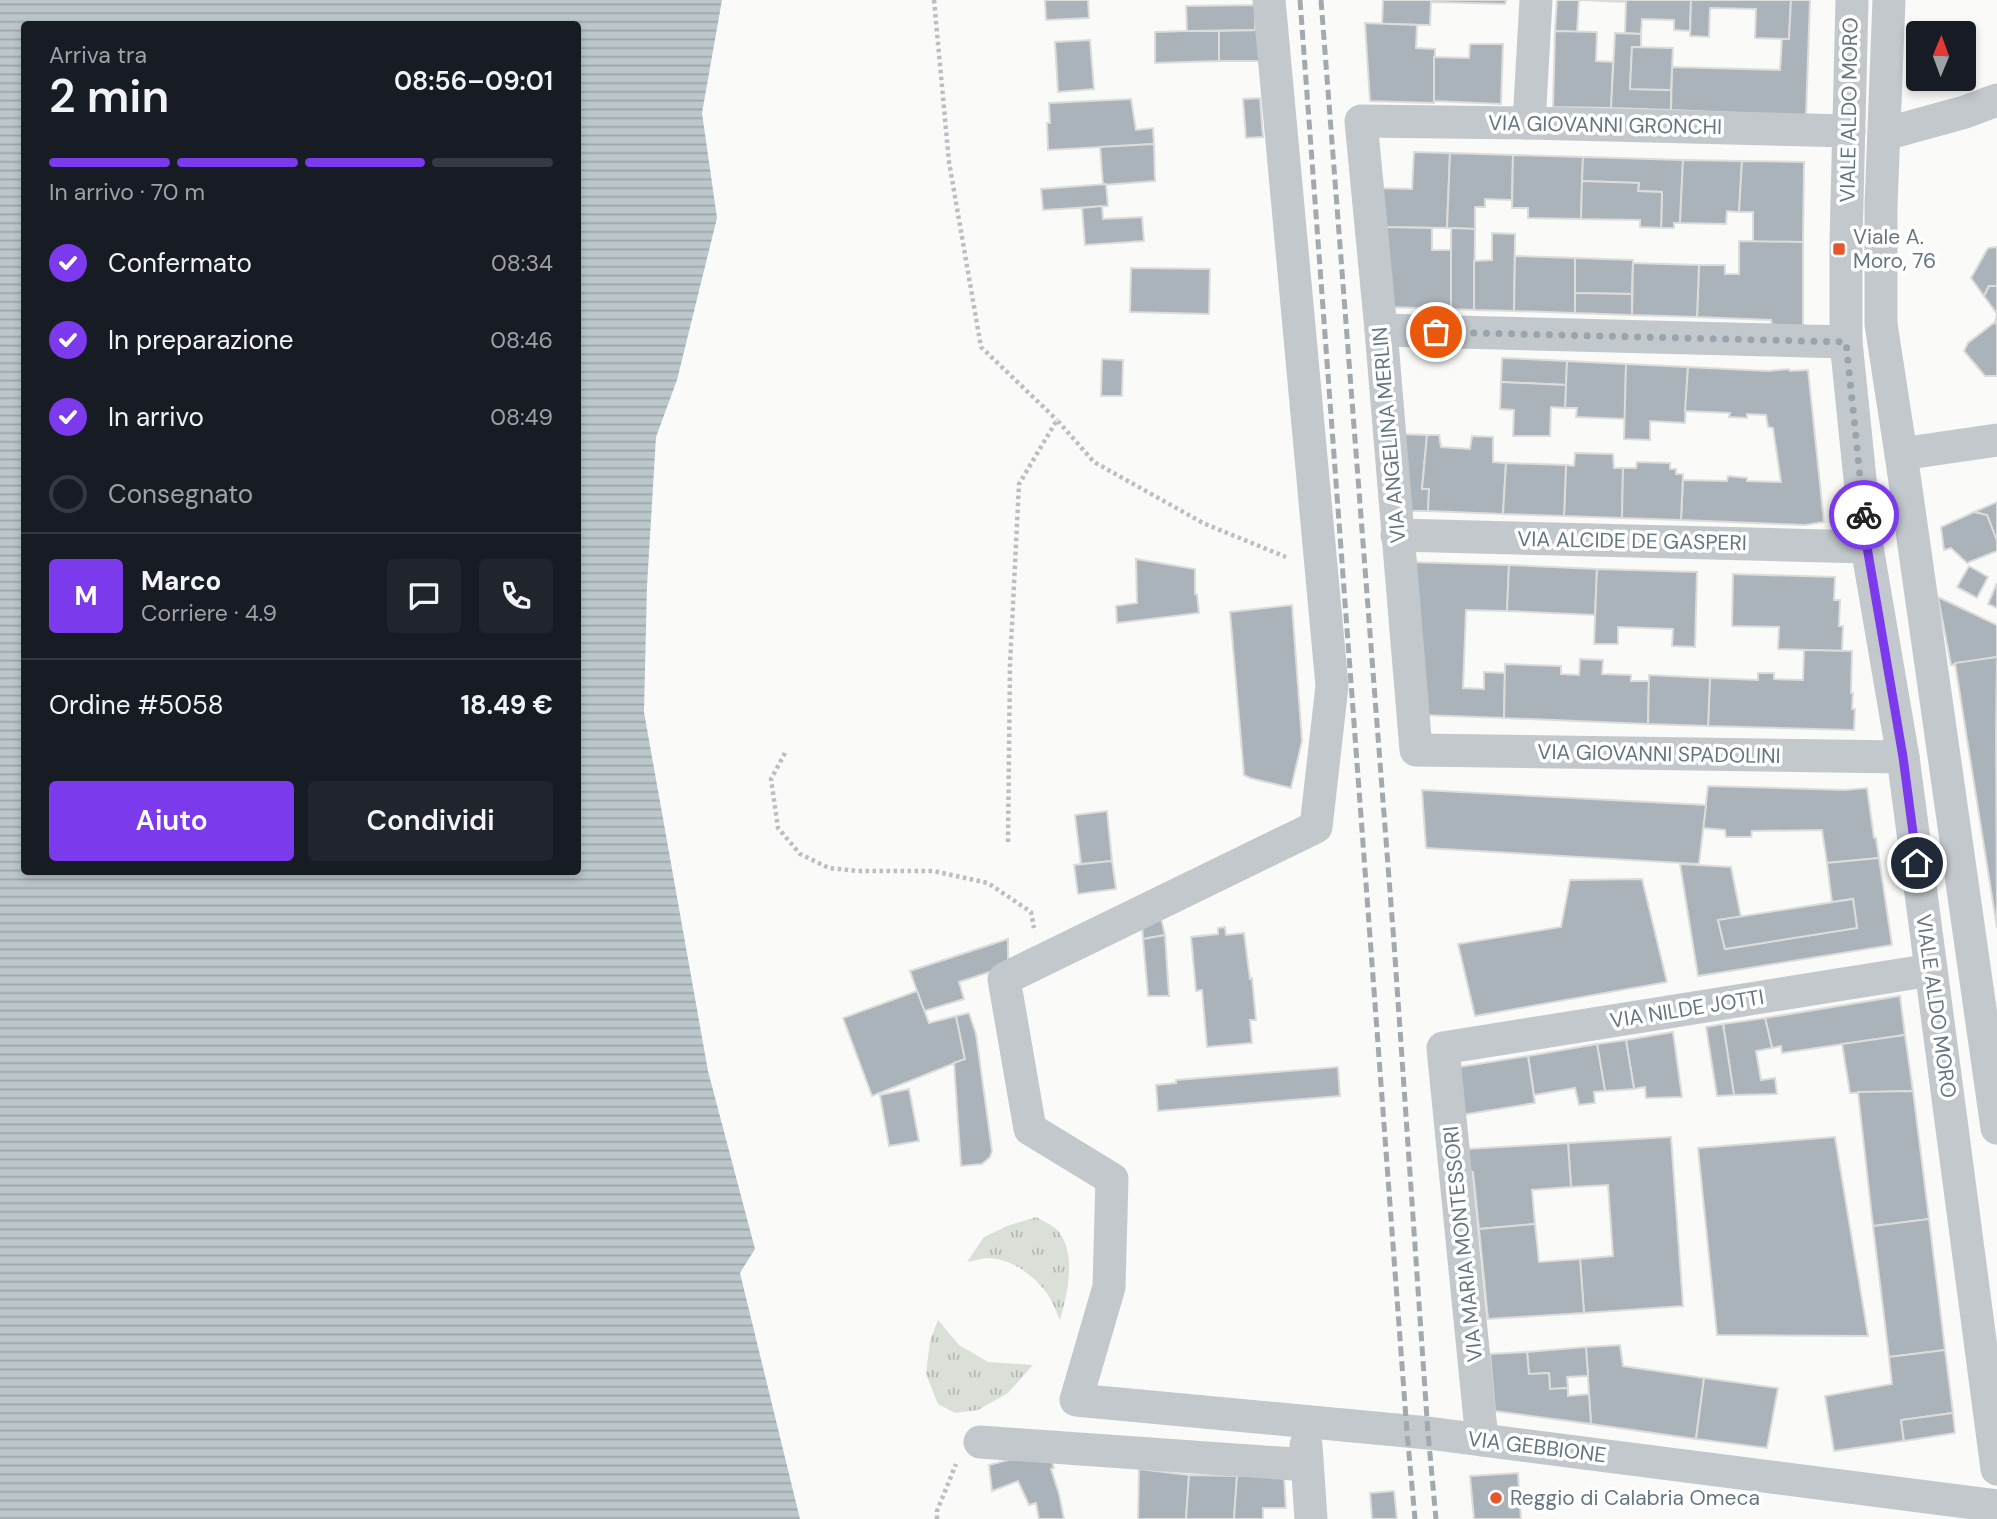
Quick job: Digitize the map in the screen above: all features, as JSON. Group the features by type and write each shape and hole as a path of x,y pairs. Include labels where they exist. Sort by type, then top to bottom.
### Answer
{"street":[{"path":"1041,961 1316,827 1332,686 1269,0"},
{"path":"1529,123 1536,0"},
{"name":"VIALE ALDO MORO","path":"1852,0 1846,342 1867,547 1903,757 1997,1469"},
{"name":"VIALE ALDO MORO","path":"1889,0 1881,205 1881,324 1991,1036 1997,1128"},
{"path":"1885,134 1965,112 1997,100"},
{"name":"VIA GIOVANNI GRONCHI","path":"1361,121 1849,131"},
{"name":"VIA ANGELINA MERLIN","path":"1361,121 1416,750"},
{"path":"1381,330 1846,342"},
{"path":"1901,454 1997,440"},
{"name":"VIA ALCIDE DE GASPERI","path":"1397,535 1867,547"},
{"name":"VIA GIOVANNI SPADOLINI","path":"1416,750 1903,757"},
{"name":"VIA GEBBIONE","path":"1041,961 1003,979 1030,1129 1112,1179 1109,1287 1076,1400 1427,1433 1997,1506"},
{"name":"VIA NILDE JOTTI","path":"1443,1048 1931,970"},
{"name":"VIA MARIA MONTESSORI","path":"1443,1048 1482,1440"},
{"path":"1304,1422 1311,1519"},
{"path":"980,1442 1307,1465"}],"path":[{"path":"934,0 949,162 981,347 1057,420 1094,462 1203,523 1321,571"},
{"path":"1009,842 1010,665 1019,485 1057,420"},
{"path":"785,753 771,779 778,828 800,854 829,868 933,871 988,883 1031,912 1041,961"},
{"path":"937,1519 937,1511 954,1466 980,1442"}],"green space":[{"path":"1036,1217 1057,1230 1068,1253 1069,1276 1060,1320 1048,1295 1022,1269 997,1259 985,1258 967,1262 984,1237"},
{"path":"938,1320 959,1345 988,1362 1033,1365 1008,1393 978,1410 955,1413 938,1404 926,1374 930,1341"}],"shaded area":[{"path":"0,0 722,0 702,113 717,218 677,380 656,437 647,586 644,712 708,1071 755,1249 740,1273 800,1519 0,1519"}],"building":[{"path":"1045,0 1088,0 1089,18 1046,20"},
{"path":"1383,0 1506,0 1505,4 1431,2 1430,25 1382,24"},
{"path":"1557,0 1579,0 1577,32 1555,31"},
{"path":"1579,0 1626,0 1626,2"},
{"path":"1626,0 1691,0 1690,31 1674,30 1674,20 1642,19 1641,34 1625,33"},
{"path":"1691,0 1791,0 1789,39 1755,38 1756,9 1710,8 1709,37 1690,36"},
{"path":"1791,0 1810,0 1806,116 1671,110 1672,67 1780,70 1782,39 1789,39"},
{"path":"1255,5 1255,30 1187,31 1186,6"},
{"path":"1365,23 1417,25 1416,48 1435,49 1434,103 1370,101"},
{"path":"1261,30 1262,61 1219,61 1219,31"},
{"path":"1219,31 1219,61 1155,63 1155,32"},
{"path":"1555,31 1597,32 1596,61 1613,62 1611,108 1553,107"},
{"path":"1615,33 1641,34 1641,47 1632,47 1630,89 1671,90 1671,110 1611,108"},
{"path":"1090,40 1094,89 1058,92 1055,42"},
{"path":"1470,44 1503,44 1501,104 1434,101 1434,57 1469,58"},
{"path":"1632,47 1673,48 1671,90 1630,89"},
{"path":"1260,98 1263,137 1246,138 1243,99"},
{"path":"1131,99 1136,130 1153,128 1154,144 1048,150 1049,103"},
{"path":"1154,144 1155,181 1103,185 1100,147"},
{"path":"1414,152 1450,153 1447,228 1380,227 1377,188 1412,189"},
{"path":"1450,153 1513,155 1512,200 1485,199 1485,207 1475,207 1475,229 1447,228"},
{"path":"1513,155 1583,157 1581,219 1528,218 1528,208 1512,208"},
{"path":"1583,157 1683,160 1680,223 1674,223 1674,228 1661,228 1662,192 1638,191 1639,183 1582,181"},
{"path":"1683,160 1742,161 1739,212 1727,211 1726,224 1680,223"},
{"path":"1742,161 1804,162 1803,242 1753,242 1753,212 1739,212"},
{"path":"1582,181 1639,183 1638,191 1662,192 1661,228 1640,227 1640,220 1581,219"},
{"path":"1106,184 1108,206 1043,210 1041,189"},
{"path":"1102,206 1103,219 1142,217 1144,241 1085,245 1082,208"},
{"path":"1380,227 1432,228 1432,250 1451,250 1451,309 1385,307"},
{"path":"1451,228 1475,229 1474,310 1451,309"},
{"path":"1492,233 1515,234 1514,311 1474,310 1474,261 1492,260"},
{"path":"1739,241 1803,242 1803,327 1772,326 1771,320 1697,317 1699,265 1725,265 1725,274 1739,274"},
{"path":"1997,247 1997,286 1989,286 1984,296 1971,278 1988,248"},
{"path":"1515,256 1575,258 1575,313 1514,311"},
{"path":"1575,258 1633,260 1632,294 1575,293"},
{"path":"1633,263 1699,265 1697,317 1632,315"},
{"path":"1131,268 1210,269 1209,314 1130,312"},
{"path":"1989,286 1997,286 1997,314 1984,296"},
{"path":"1575,293 1632,294 1632,315 1575,313"},
{"path":"1995,322 1997,376 1985,376 1964,351 1968,343"},
{"path":"1502,358 1567,361 1566,385 1501,382"},
{"path":"1102,359 1123,360 1122,396 1101,396"},
{"path":"1567,361 1626,364 1625,419 1576,417 1577,408 1565,408"},
{"path":"1626,364 1688,367 1685,423 1650,421 1650,440 1624,439"},
{"path":"1688,367 1808,370 1824,522 1805,525 1681,520 1683,480 1727,481 1728,476 1747,478 1747,481 1781,482 1773,428 1768,427 1766,415 1747,414 1747,418 1729,417 1730,413 1685,411"},
{"path":"1501,382 1566,385 1565,408 1551,407 1550,436 1513,436 1514,410 1500,409"},
{"path":"1399,434 1427,435 1422,489 1429,489 1428,511 1404,511"},
{"path":"1427,435 1439,435 1441,447 1470,449 1472,436 1493,437 1493,462 1506,463 1503,514 1428,511 1429,489 1422,489"},
{"path":"1575,453 1613,454 1614,468 1623,468 1622,518 1564,516 1566,465 1574,466"},
{"path":"1637,462 1670,463 1670,469 1676,469 1676,474 1683,474 1681,520 1622,518 1623,468 1636,468"},
{"path":"1506,463 1566,465 1564,516 1503,514"},
{"path":"1997,502 1997,541 1987,515 1974,512"},
{"path":"1974,512 1987,515 1997,541 1997,551 1967,563 1951,548 1944,550 1941,527"},
{"path":"1136,559 1195,569 1195,594 1199,613 1117,623 1116,606 1137,603"},
{"path":"1409,562 1509,565 1507,611 1466,610 1463,688 1484,689 1484,672 1505,673 1504,718 1423,715"},
{"path":"1509,565 1597,569 1595,615 1507,611"},
{"path":"1969,566 1988,577 1977,598 1957,587"},
{"path":"1597,569 1697,572 1695,647 1672,646 1673,629 1618,627 1618,644 1594,644"},
{"path":"1733,574 1835,577 1834,600 1840,600 1839,626 1843,626 1842,651 1778,649 1779,627 1732,626"},
{"path":"1997,583 1997,608 1988,604"},
{"path":"1938,597 1997,625 1997,657 1951,665"},
{"path":"1292,605 1302,741 1291,788 1244,775 1230,612"},
{"path":"1804,650 1852,651 1854,730 1708,726 1710,678 1758,680 1758,673 1774,673 1774,679 1803,680"},
{"path":"1997,657 1996,731 1997,928 1955,663"},
{"path":"1580,659 1603,660 1602,674 1631,675 1631,681 1649,681 1648,724 1504,718 1505,664 1561,666 1561,674 1579,675"},
{"path":"1649,675 1710,678 1708,726 1648,724"},
{"path":"1708,786 1845,790 1867,788 1879,858 1827,863 1822,830 1752,831 1751,837 1726,837 1725,830 1703,828"},
{"path":"1422,790 1706,805 1699,864 1426,848"},
{"path":"1107,811 1112,861 1081,864 1075,815"},
{"path":"1879,858 1892,945 1698,976 1680,864 1731,867 1741,917 1718,920 1725,949 1857,928 1853,899 1832,902 1827,863"},
{"path":"1112,861 1116,889 1078,894 1074,865"},
{"path":"1642,879 1667,982 1475,1016 1458,944 1561,927 1570,880"},
{"path":"1853,899 1857,928 1725,949 1718,920"},
{"path":"1160,914 1165,935 1143,939 1142,923"},
{"path":"1225,927 1226,935 1244,933 1256,1020 1250,1020 1252,1043 1207,1047 1202,990 1196,991 1191,937 1218,934 1218,928"},
{"path":"1165,935 1169,996 1148,996 1143,939"},
{"path":"1008,939 1008,966 959,982 964,999 924,1011 910,971"},
{"path":"917,991 929,1023 956,1016 965,1059 872,1096 843,1018"},
{"path":"1900,996 1905,1035 1782,1053 1781,1046 1772,1048 1765,1018"},
{"path":"969,1013 976,1034 992,1151 982,1164 961,1166 954,1063 965,1059 956,1016"},
{"path":"1765,1018 1772,1048 1756,1051 1761,1080 1775,1078 1777,1094 1734,1095 1723,1024"},
{"path":"1723,1024 1734,1095 1717,1096 1706,1027"},
{"path":"1673,1032 1682,1097 1646,1098 1645,1087 1634,1089 1626,1040"},
{"path":"1905,1035 1913,1091 1850,1093 1842,1044"},
{"path":"1626,1040 1634,1089 1605,1091 1597,1044"},
{"path":"1597,1044 1605,1091 1594,1092 1595,1103 1579,1105 1575,1088 1534,1095 1528,1056"},
{"path":"1528,1056 1535,1103 1461,1115 1453,1068"},
{"path":"1338,1067 1340,1096 1158,1111 1156,1085 1176,1083 1176,1080"},
{"path":"909,1089 919,1141 889,1146 880,1095"},
{"path":"1913,1091 1929,1219 1873,1226 1858,1092"},
{"path":"1671,1137 1683,1306 1584,1313 1580,1259 1613,1256 1608,1185 1571,1187 1568,1143"},
{"path":"1835,1137 1868,1336 1717,1335 1698,1148"},
{"path":"1568,1143 1571,1187 1532,1190 1535,1224 1479,1229 1473,1172 1469,1172 1468,1149"},
{"path":"1929,1219 1945,1350 1889,1357 1873,1226"},
{"path":"1535,1224 1539,1262 1580,1259 1584,1313 1488,1319 1479,1229"},
{"path":"1620,1345 1623,1366 1704,1378 1696,1439 1591,1424 1586,1347"},
{"path":"1586,1347 1588,1376 1567,1377 1568,1388 1550,1389 1549,1373 1529,1374 1527,1352"},
{"path":"1945,1350 1953,1413 1901,1420 1904,1441 1834,1451 1825,1396 1892,1384 1889,1357"},
{"path":"1527,1352 1529,1374 1549,1373 1550,1389 1568,1388 1568,1396 1589,1394 1591,1424 1495,1411 1490,1354"},
{"path":"1704,1378 1778,1388 1767,1448 1696,1439"},
{"path":"1953,1413 1955,1433 1904,1441 1901,1420"},
{"path":"1028,1455 1051,1458 1054,1468 1051,1469 1064,1519 1039,1519 1036,1503 1029,1505 1018,1481 992,1491 989,1465"},
{"path":"1139,1469 1189,1475 1186,1519 1138,1519"},
{"name":"Reggio di Calabria Omeca","path":"1518,1473 1521,1519 1474,1519 1470,1476"},
{"path":"1189,1475 1237,1476 1234,1519 1186,1519"},
{"path":"1237,1476 1284,1476 1286,1508 1263,1508 1263,1519 1234,1519"},
{"path":"1394,1491 1397,1519 1372,1519 1370,1493"}],"railway":[{"path":"1300,0 1415,1519"},
{"path":"1321,0 1436,1519"}],"way so far":[{"path":"1436,332 1846,342 1864,515"}],"place":[{"name":"Viale A. Moro, 76","path":"1839,249"},
{"name":"Reggio di Calabria Omeca","path":"1496,1498"}],"route":[{"path":"1864,515 1867,547 1903,757 1917,863"}]}
